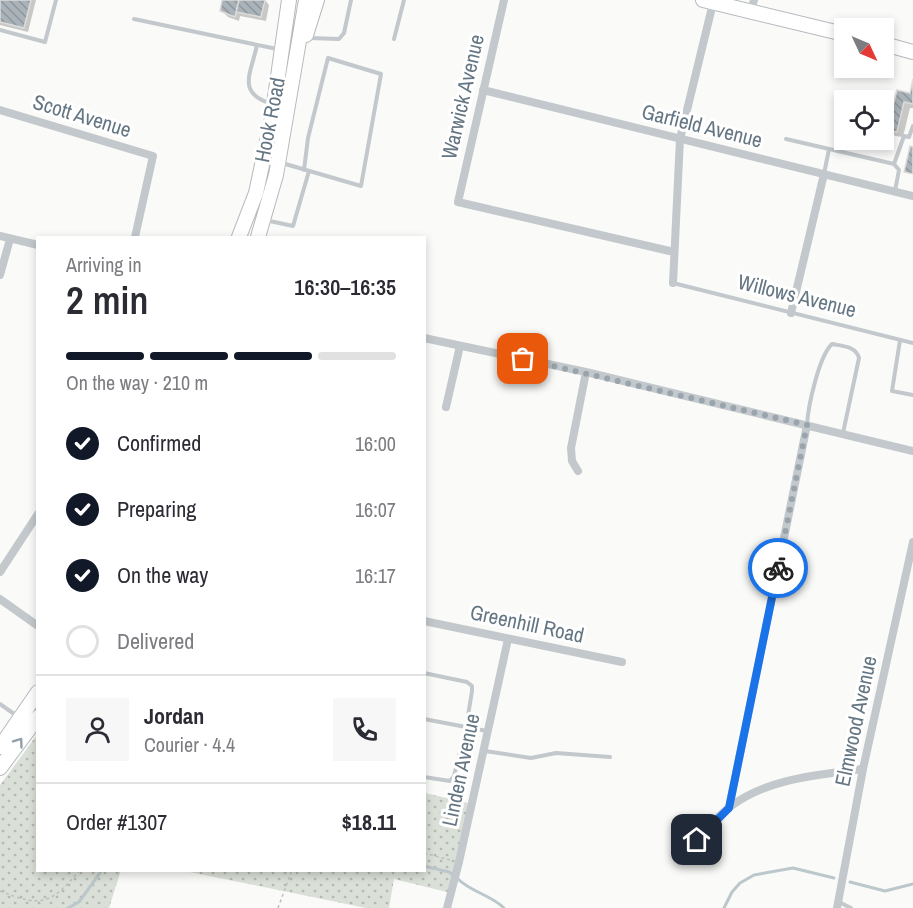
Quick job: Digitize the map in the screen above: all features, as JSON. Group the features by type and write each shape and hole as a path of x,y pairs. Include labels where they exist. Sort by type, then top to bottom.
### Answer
{"main road":[{"name":"Hook Road","path":"239,236 255,193 274,105 290,0"},
{"name":"Hook Road","path":"258,236 278,162 306,0"},
{"path":"296,59 317,0"},
{"path":"708,1 753,5 834,31"},
{"path":"894,47 913,52"},
{"path":"0,747 36,695"},
{"path":"0,768 36,720"}],"street":[{"name":"Warwick Avenue","path":"504,0 458,202 674,252"},
{"path":"673,283 680,139 708,1"},
{"name":"Garfield Avenue","path":"483,90 913,196"},
{"name":"Scott Avenue","path":"0,110 153,156 135,236"},
{"path":"790,313 824,174"},
{"path":"0,236 36,245"},
{"path":"0,275 10,239"},
{"path":"426,338 586,372 913,451"},
{"path":"446,407 460,346"},
{"path":"578,471 572,461 571,448 586,372"},
{"path":"729,808 807,425"},
{"path":"0,572 36,517"},
{"name":"Elmwood Avenue","path":"838,905 863,769 913,542"},
{"path":"0,599 36,625"},
{"name":"Greenhill Road","path":"426,621 622,662"},
{"name":"Linden Avenue","path":"447,908 508,639"},
{"path":"689,849 729,808 746,796 795,778 863,769"}],"lane":[{"path":"0,30 45,42 56,0"},
{"path":"305,38 339,39 344,33 351,0"},
{"path":"394,39 404,0"},
{"path":"134,18 283,50"},
{"path":"257,45 248,87 252,95 259,100 274,105"},
{"path":"264,219 293,226 306,170 308,138 328,58 381,74 361,186 306,170 278,162"},
{"path":"894,164 904,136 909,137 913,126"},
{"path":"786,139 894,164 899,170 895,192"},
{"path":"824,174 829,149"},
{"name":"Willows Avenue","path":"673,283 913,343"},
{"path":"900,340 892,391 913,395"},
{"path":"807,425 824,354 832,344 852,348 858,352 859,358 843,434"},
{"path":"426,673 467,682 472,686 466,728 454,776 450,781 426,777"},
{"path":"0,704 21,718"},
{"path":"426,719 488,731"},
{"path":"484,750 531,758 556,753 610,757"},
{"path":"838,905 851,908"}],"path":[{"path":"426,854 458,862"},
{"path":"0,891 32,905 48,902 78,872"},
{"path":"278,908 291,872"}],"shaded area":[{"path":"36,736 36,872 120,872 109,908 0,908 0,785"},
{"path":"426,793 472,804 451,893 394,879 389,908 366,908 190,872 426,872"}],"building":[{"path":"0,0 31,0 24,28 0,22"},
{"path":"222,0 239,0 235,17 220,11"},
{"path":"239,0 265,0 261,17 236,12"},
{"path":"913,79 913,104 904,102 897,132 894,131 894,102 897,90 910,93"},
{"path":"910,146 913,147 913,174 904,172"}],"waterway":[{"path":"426,866 453,875"},
{"path":"724,908 732,892 740,883 754,875 793,868 834,878"},
{"path":"68,908 79,902 101,872"},
{"path":"458,879 504,908"},
{"path":"850,882 885,891 913,884"}],"way so far":[{"path":"523,359 807,425 778,568"}],"route":[{"path":"697,840 729,808 778,568"}]}
